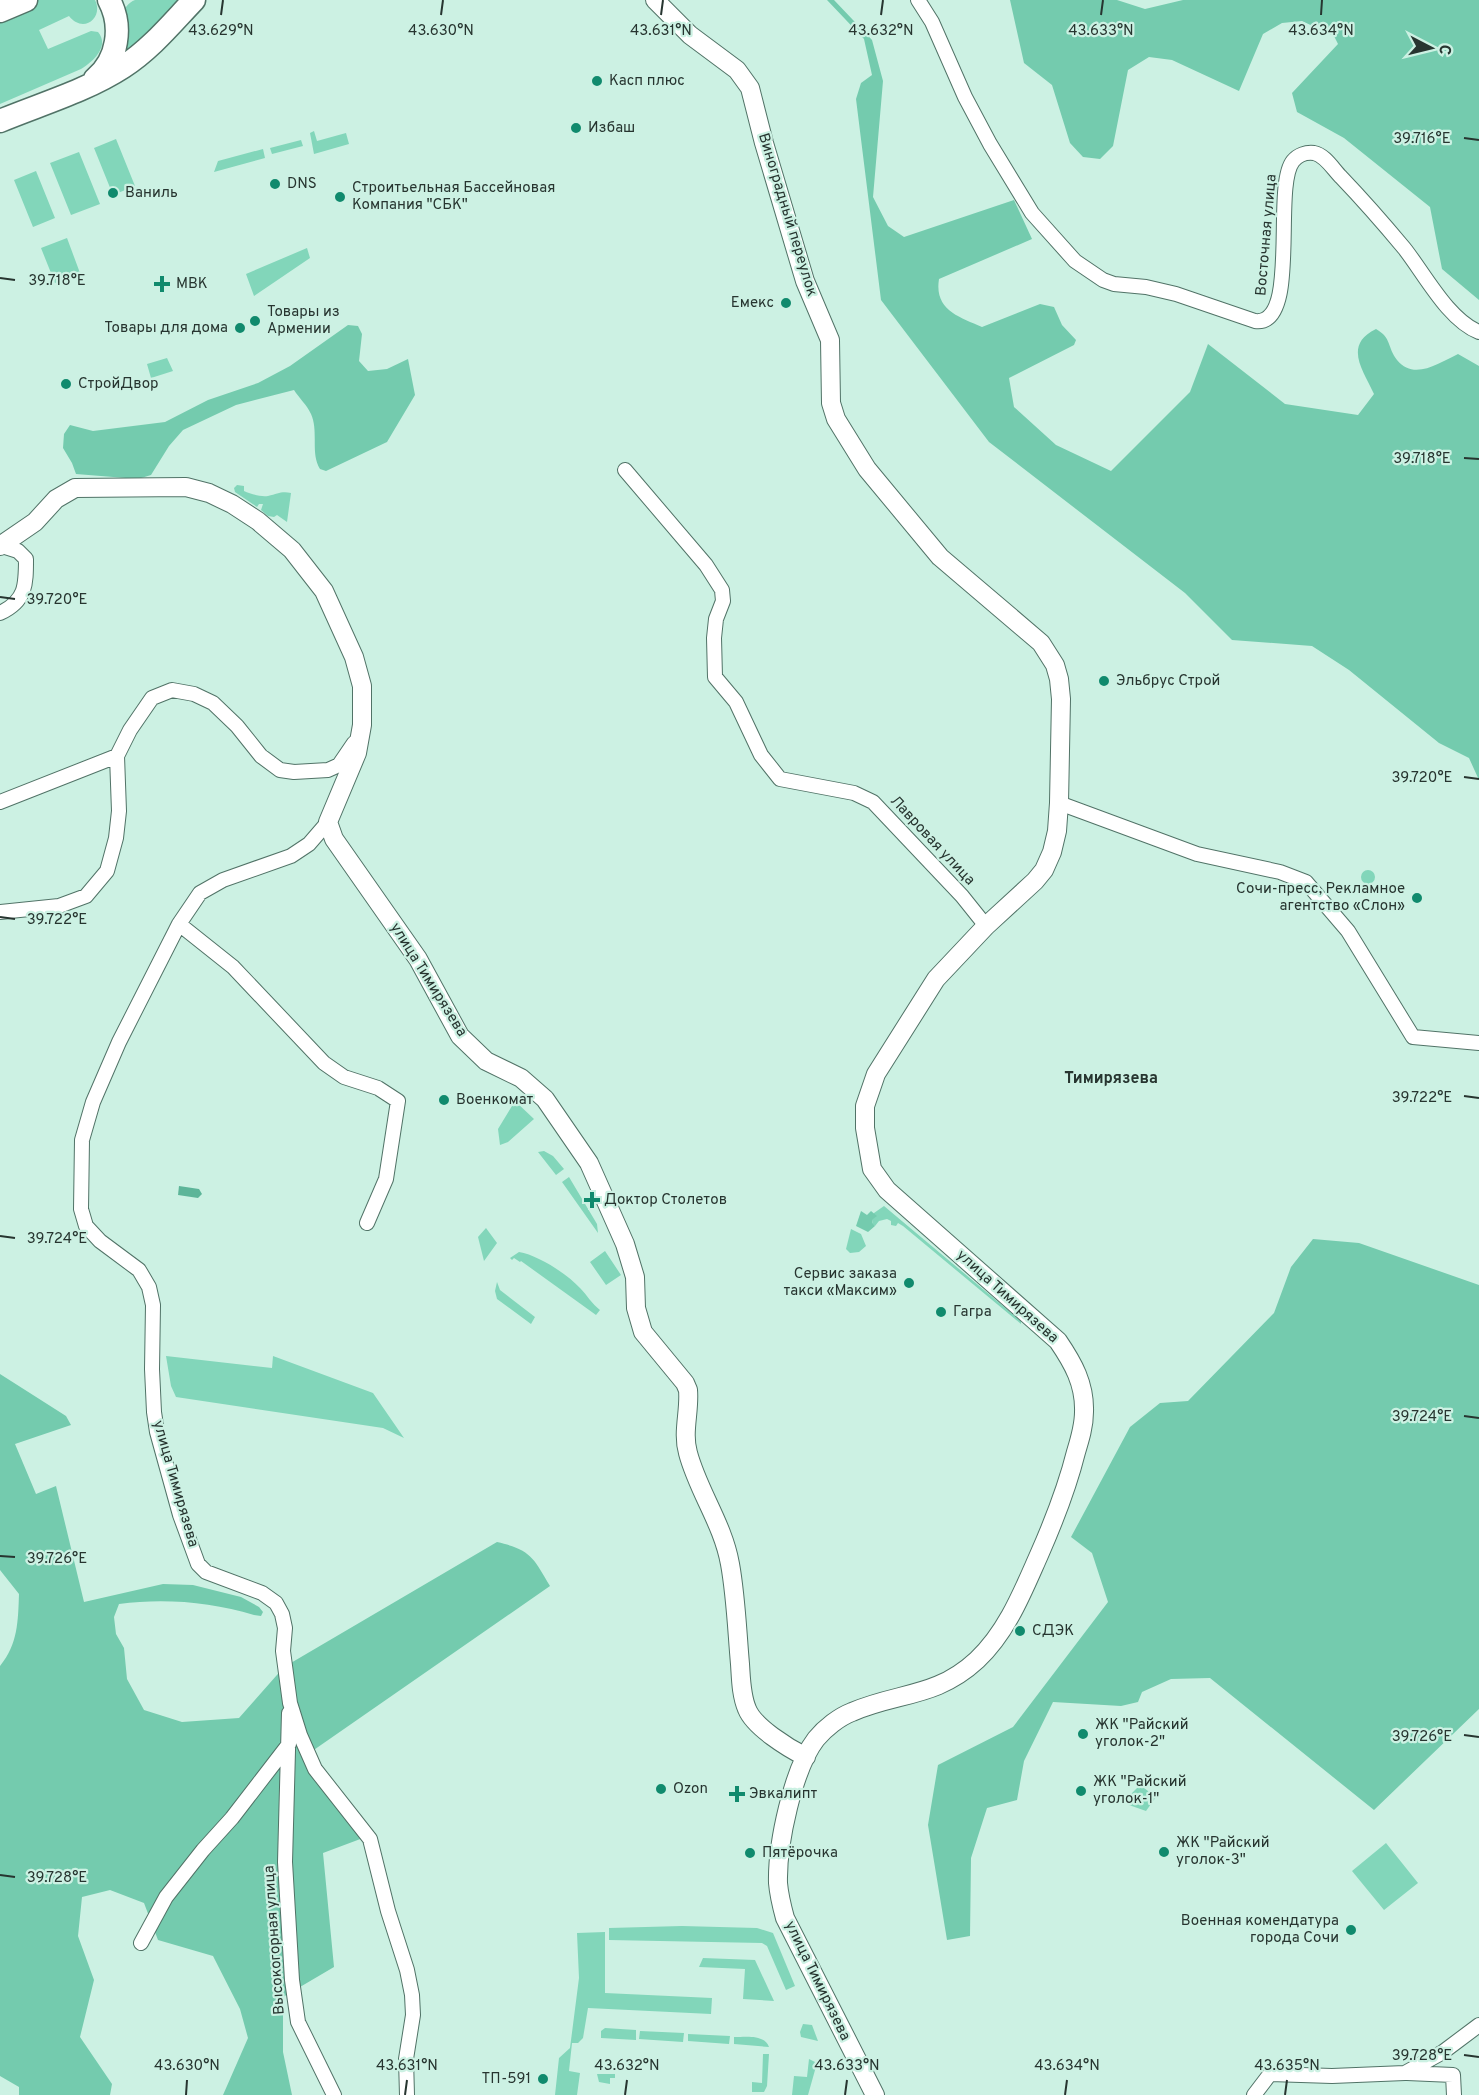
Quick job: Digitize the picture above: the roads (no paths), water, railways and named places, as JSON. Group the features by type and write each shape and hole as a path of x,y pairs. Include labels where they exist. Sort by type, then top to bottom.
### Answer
{"main road":[{"path":"0,11 26,0"},
{"path":"78,90 99,76 112,55 117,30 116,18 109,0"},
{"path":"0,121 78,90 111,74 133,60 169,28 194,0"}],"street":[{"name":"Виноградный переулок","path":"656,0 690,34 737,70 750,88 805,281 830,340 831,403 836,419 867,469 940,557 1041,644 1055,665 1061,699 1059,803"},
{"name":"Восточная улица","path":"918,0 932,22 965,97 1032,213 1075,261 1103,280 1114,284 1146,287 1176,294 1255,321 1261,322 1269,318 1279,299 1282,282 1283,203 1289,170 1292,162 1299,155 1314,153 1324,159 1362,199 1406,250 1429,285 1465,325 1479,332"},
{"name":"Лавровая улица","path":"625,470 706,565 722,590 723,601 716,619 714,638 715,677 736,702 760,755 780,779 854,792 873,802 954,887 986,926"},
{"name":"улица Тимирязева","path":"1,546 35,522 56,499 75,488 186,487 209,493 232,504 258,521 296,554 324,591 354,657 362,686 362,725 357,753 328,822 309,844 291,856 223,880 200,893 179,924 119,1042 93,1102 82,1140 81,1209 86,1226 99,1241 139,1270 149,1287 153,1305 154,1412 157,1432 180,1515 198,1564 206,1572 262,1593 276,1603 282,1614 285,1628 283,1651 290,1702 300,1735 315,1769 370,1839 412,1995 413,2015 406,2059 407,2095"},
{"path":"0,613 20,598 26,582 26,559 18,551 1,546"},
{"name":"улица Тимирязева","path":"117,756 130,730 152,698 172,690 194,694 213,703 237,726 261,756 280,770 313,772 328,770 339,765 352,749 362,725"},
{"path":"0,802 117,756 119,811 116,838 107,871 86,896 59,906 0,912"},
{"name":"улица Тимирязева","path":"875,2095 785,1918 778,1884 779,1863 794,1784 817,1739 834,1722 852,1712 939,1686 955,1678 978,1659 1007,1621 1022,1596 1060,1507 1082,1432 1084,1412 1082,1388 1075,1367 1058,1341 887,1190 872,1169 867,1148 865,1106 876,1074 936,979 1044,870 1052,852 1057,831 1059,803"},
{"path":"1059,803 1197,854 1280,872 1306,882 1348,931 1413,1037 1479,1043"},
{"name":"улица Тимирязева","path":"328,822 334,840 418,958 460,1036 486,1061 521,1078 545,1099 590,1163 635,1277 636,1308 643,1332 685,1383 688,1390 685,1434 687,1450 692,1469 723,1536 729,1561 742,1683 747,1709 768,1733 806,1757"},
{"path":"179,924 233,967 324,1063 344,1077 378,1088 398,1101 386,1179 367,1222"},
{"name":"Высокогорная улица","path":"290,1702 285,1863 292,1980 298,2022 334,2095"},
{"path":"141,1943 166,1897 202,1850 232,1818 289,1744"},
{"path":"1405,2073 1443,2052 1479,2025"},
{"path":"1254,2095 1270,2074 1332,2076 1405,2073 1453,2075 1454,2095"}],"place":[{"name":"Касп плюс","path":"597,81"},
{"name":"Избаш","path":"576,128"},
{"name":"DNS","path":"275,184"},
{"name":"Ваниль","path":"113,193"},
{"name":"Строитьельная Бассейновая Компания \"СБК\"","path":"340,197"},
{"name":"МВК","path":"162,284"},
{"name":"Емекс","path":"786,303"},
{"name":"Товары из Армении","path":"255,321"},
{"name":"Товары для дома","path":"240,328"},
{"name":"СтройДвор","path":"66,384"},
{"name":"Эльбрус Строй","path":"1104,681"},
{"name":"Сочи-пресс, Рекламное агентство «Слон»","path":"1417,898"},
{"name":"Военкомат","path":"444,1100"},
{"name":"Доктор Столетов","path":"592,1200"},
{"name":"Сервис заказа такси «Максим»","path":"909,1283"},
{"name":"Гагра","path":"941,1312"},
{"name":"СДЭК","path":"1020,1631"},
{"name":"ЖК \"Райский уголок-2\"","path":"1083,1734"},
{"name":"Ozon","path":"661,1789"},
{"name":"ЖК \"Райский уголок-1\"","path":"1081,1791"},
{"name":"Эвкалипт","path":"737,1794"},
{"name":"ЖК \"Райский уголок-3\"","path":"1164,1852"},
{"name":"Пятёрочка","path":"750,1853"},
{"name":"Военная комендатура города Сочи","path":"1351,1930"},
{"name":"ТП-591","path":"543,2079"}],"district":[{"name":"Тимирязева","path":"1111,1079"}]}
